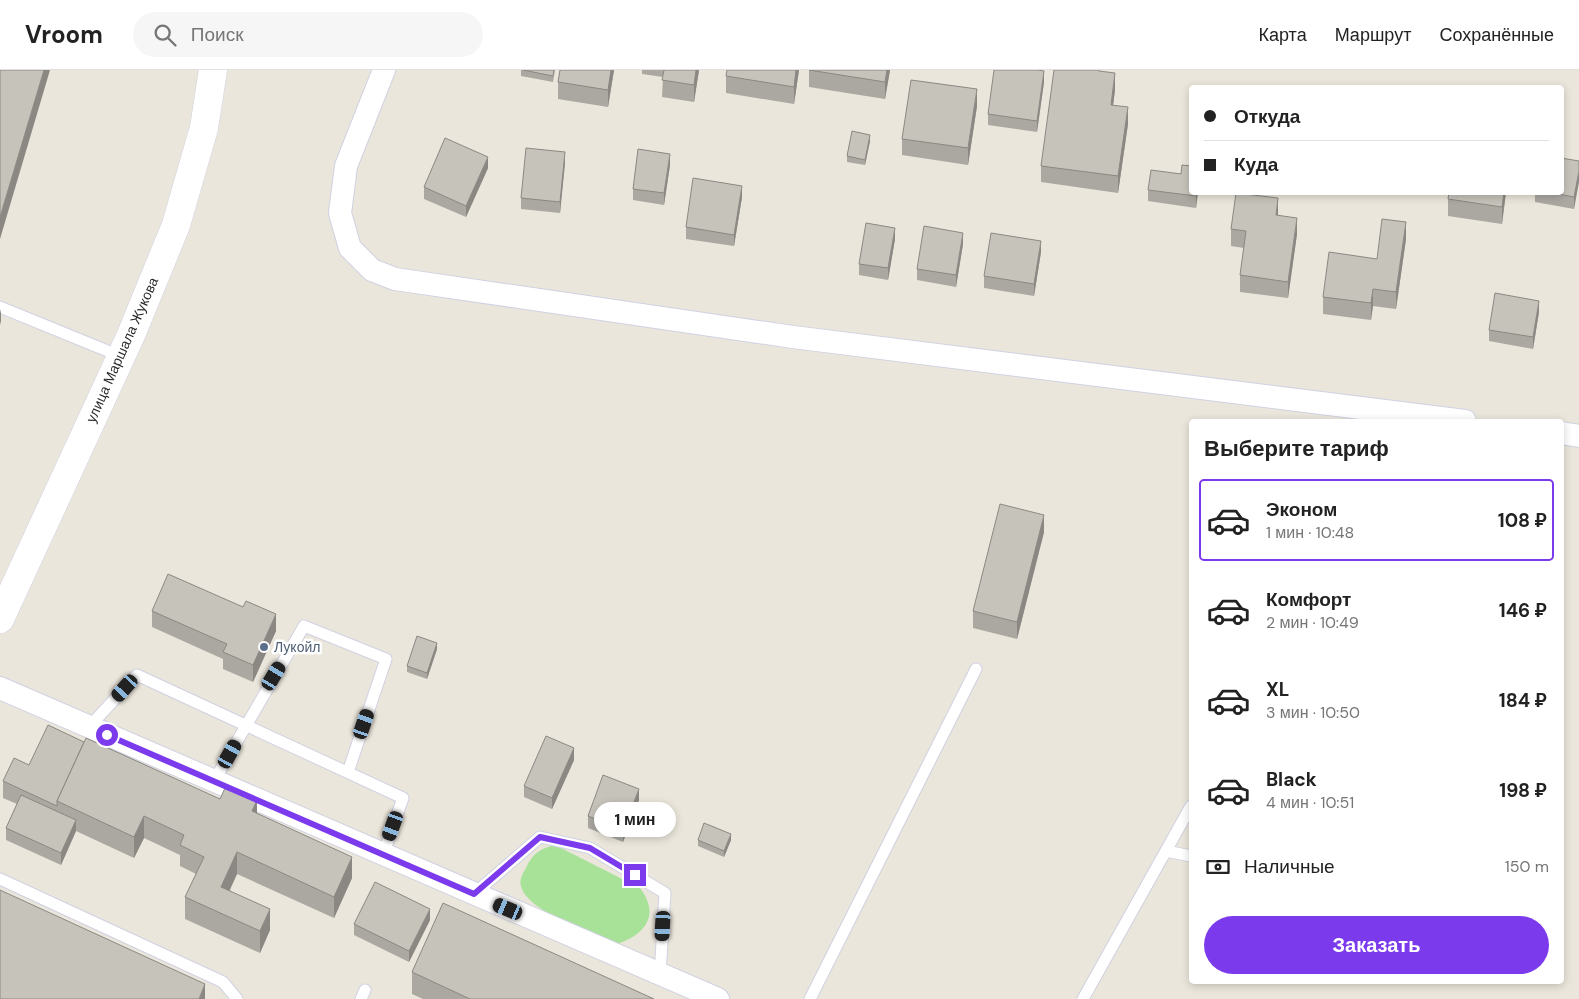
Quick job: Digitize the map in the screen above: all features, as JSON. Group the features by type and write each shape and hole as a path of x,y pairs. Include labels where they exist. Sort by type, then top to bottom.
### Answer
{"main road":[{"name":"улица Маршала Жукова","path":"0,619 120,356 140,317 176,225 204,128 213,70"}],"street":[{"path":"384,70 346,166 340,213 350,248 372,270 395,279 793,337 1449,419"},
{"path":"1564,434 1579,436"},
{"path":"0,688 660,976 718,999"}],"lane":[{"path":"0,307 120,356"},
{"path":"214,781 304,626 386,659 348,772"},
{"path":"810,999 976,669"},
{"path":"89,727 137,675 403,798 383,855"},
{"path":"1083,999 1189,810"},
{"path":"474,894 540,837 590,848 665,893 660,976"},
{"path":"1166,851 1189,856"},
{"path":"0,879 223,982 237,999"}],"green space":[{"path":"555,845 640,888 649,908 649,916 641,931 614,945 563,921 527,897 520,883 523,873 534,855 545,848"}],"building":[{"path":"0,70 44,70 0,217"},
{"path":"523,70 554,70 553,76"},
{"path":"560,70 611,70 608,90 558,82"},
{"path":"664,70 696,70 694,85 662,80"},
{"path":"727,70 796,70 794,87 726,76"},
{"path":"809,70 887,70 885,82"},
{"path":"994,70 1044,71 1037,121 988,114"},
{"path":"1054,70 1099,70 1115,73 1111,105 1128,107 1118,176 1041,166"},
{"path":"911,80 977,89 968,148 902,139"},
{"path":"852,131 870,135 865,160 847,156"},
{"path":"445,138 488,157 466,206 424,187"},
{"path":"526,148 565,152 560,202 521,198"},
{"path":"638,149 670,154 664,193 633,189"},
{"path":"1564,158 1579,161 1574,197 1564,195"},
{"path":"1182,165 1189,166 1189,195 1196,196 1148,190 1151,170 1181,174"},
{"path":"693,178 742,186 734,235 686,227"},
{"path":"1236,195 1278,198 1276,215 1297,218 1288,282 1240,275 1246,231 1231,229"},
{"path":"1449,195 1504,195 1502,207 1448,199"},
{"path":"1382,219 1406,222 1396,292 1373,289 1371,303 1323,297 1329,252 1377,259"},
{"path":"866,223 895,228 888,268 859,264"},
{"path":"924,226 963,233 956,275 917,269"},
{"path":"991,233 1041,241 1034,284 984,276"},
{"path":"1495,293 1539,301 1533,337 1489,330"},
{"path":"1000,504 1044,515 1017,622 973,611"},
{"path":"168,574 243,607 246,601 276,614 253,665 223,652 227,644 152,611"},
{"path":"417,636 437,643 427,673 407,666"},
{"path":"48,725 84,742 57,801 57,806 3,781 14,758 29,765"},
{"path":"546,736 574,748 552,798 524,786"},
{"path":"86,738 220,799 226,786 257,800 252,811 352,857 334,897 237,852 221,887 270,909 260,931 185,897 204,857 180,845 184,835 144,816 134,837 57,801"},
{"path":"603,775 639,789 623,830 588,816"},
{"path":"21,795 76,820 61,853 6,828"},
{"path":"704,823 731,834 724,851 698,840"},
{"path":"375,882 430,909 409,951 354,924"},
{"path":"0,890 205,984 199,999 0,999"},
{"path":"443,903 654,999 470,999 412,972"}],"place":[{"name":"Лукойл","path":"264,647"}],"route":[{"path":"107,735 474,894 540,837 590,848 635,875"}]}
